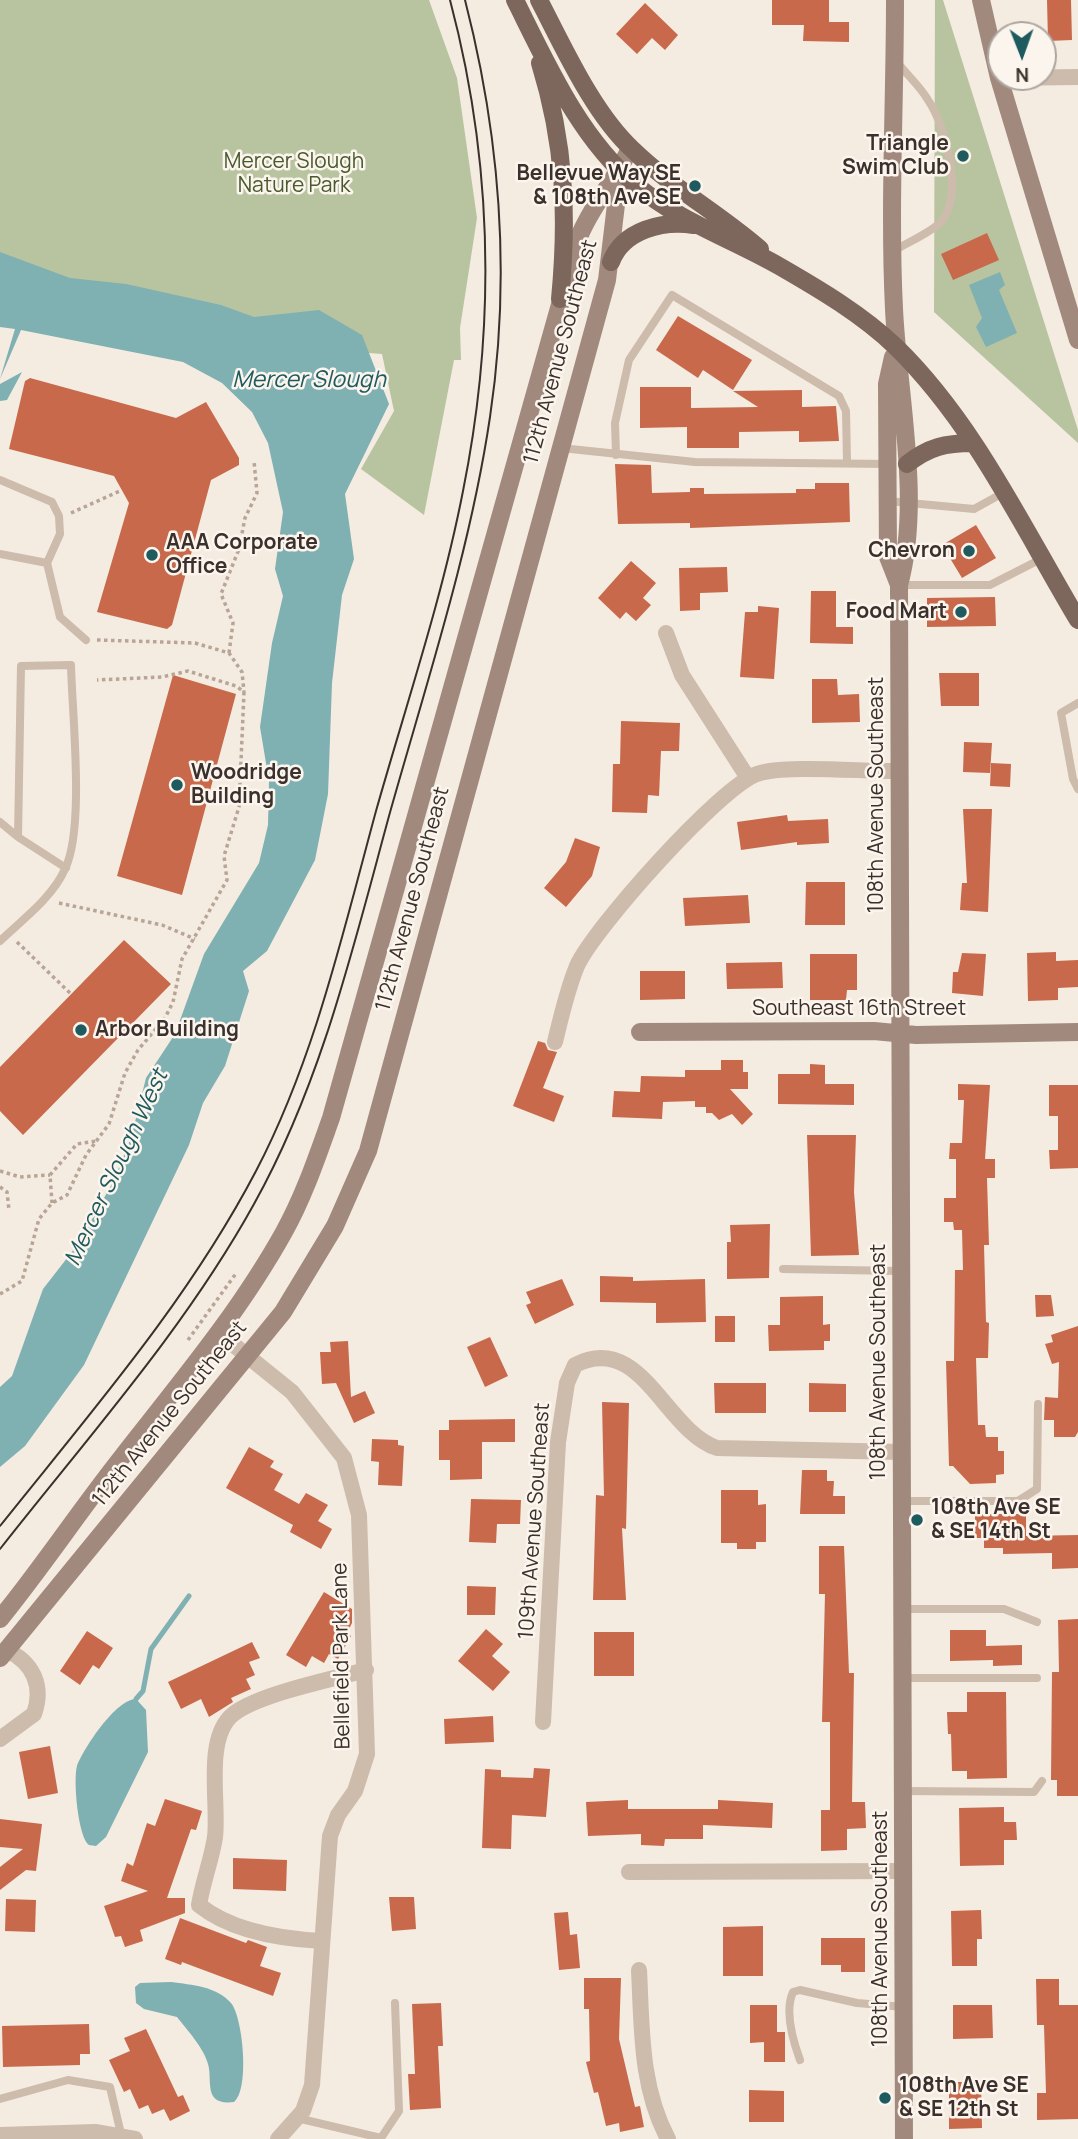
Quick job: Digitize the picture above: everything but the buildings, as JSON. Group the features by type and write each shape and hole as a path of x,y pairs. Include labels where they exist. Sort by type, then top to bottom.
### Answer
{"main road":[{"path":"515,0 591,135 620,171 639,188 699,226 778,265 860,318 895,347 928,382 973,443 1078,620"},
{"path":"539,0 609,123 630,148 726,219 778,265"},
{"name":"108th Avenue Southeast","path":"895,0 895,347 904,408 907,556 899,585 904,2139"},
{"path":"981,0 987,26"},
{"path":"529,27 548,94 564,176 566,225 561,299"},
{"path":"1003,91 1078,340"},
{"path":"620,171 630,148"},
{"name":"112th Avenue Southeast","path":"3,1654 282,1312 335,1226 368,1151 611,262 620,171"},
{"name":"112th Avenue Southeast","path":"0,1619 45,1565 119,1460 219,1333 286,1230 312,1173 331,1118 561,299 587,216 620,171"},
{"path":"611,262 620,246 635,234 675,223 699,226"},
{"name":"108th Avenue Southeast","path":"895,347 887,384 887,501 888,557 899,585"},
{"path":"906,464 926,449 945,443 973,443"},
{"name":"Southeast 16th Street","path":"640,1032 1078,1032"}],"street":[{"path":"1057,77 1078,77"},
{"path":"666,633 682,675 748,778"},
{"path":"555,1042 577,967 608,918 725,795 748,778 772,771 900,771"},
{"name":"Bellefield Park Lane","path":"219,1333 292,1392 344,1458 359,1515 367,1754 355,1791 338,1815 330,1836 312,2085 297,2118 278,2139"},
{"name":"109th Avenue Southeast","path":"543,1722 558,1442 567,1383 575,1365 598,1357 631,1368 646,1380 685,1428 704,1444 735,1451 902,1452"},
{"path":"0,1739 34,1714 38,1697 31,1670 24,1661 3,1654"},
{"path":"323,1941 262,1933 211,1914 199,1905 204,1874 215,1839 215,1756 225,1724 245,1707 366,1670"},
{"path":"629,1872 903,1871"},
{"path":"639,1970 646,2076 651,2098 668,2139"},
{"path":"0,2135 66,2132 128,2137"}],"lane":[{"path":"894,251 939,223 948,210 952,188 941,124 928,99 895,60"},
{"path":"616,455 615,423 629,360 672,295 839,396 846,411 847,462"},
{"path":"560,448 695,462 906,464"},
{"path":"0,480 52,502 59,516 60,534 47,563 60,617 86,640"},
{"path":"887,501 974,509 1003,493"},
{"path":"0,554 47,563"},
{"path":"899,585 990,585 1041,559"},
{"path":"4,938 46,897 66,868 76,822 71,665 21,666 18,837"},
{"path":"1078,703 1061,713 1073,779 1078,789"},
{"path":"0,822 66,868"},
{"path":"783,1269 901,1271"},
{"path":"902,1501 1017,1501 1029,1497 1037,1489 1038,1404"},
{"path":"901,1608 1004,1609 1037,1622"},
{"path":"902,1678 1037,1678"},
{"path":"903,1791 1034,1792 1042,1781"},
{"path":"800,2060 793,2039 789,2001 793,1992 800,1990 857,2003 904,2007"},
{"path":"297,2118 382,2138 399,2111 395,2003"},
{"path":"0,2099 68,2080 110,2087 128,2137"}],"path":[{"path":"229,653 233,623 221,594 239,548 245,519 257,493 254,461"},
{"path":"59,516 122,490"},
{"path":"0,1294 22,1281 39,1219 52,1203 67,1195 86,1154 114,1114 117,1095 138,1050 164,1018 173,1002 182,959 227,880 225,856 239,807 244,692 242,673 229,653 195,643 86,640"},
{"path":"97,680 162,677 188,671 236,685 244,692"},
{"path":"46,897 69,907 162,925 195,939"},
{"path":"4,938 71,994"},
{"path":"0,1171 20,1177 50,1175 77,1144 96,1141"},
{"path":"50,1175 52,1203"},
{"path":"0,1187 7,1192 9,1210"},
{"path":"181,1350 244,1262"}],"green space":[{"name":"Mercer Slough Nature Park","path":"0,0 429,0 457,78 477,218 460,328 461,360 454,360 424,515 361,469 394,411 382,354 228,342 0,300"},
{"name":"Triangle Swim Club","path":"935,0 943,0 1078,430 1078,443 934,312"}],"water":[{"name":"Mercer Slough","path":"0,252 70,278 126,284 221,305 254,317 319,310 362,335 389,404 345,494 354,559 342,595 332,683 328,794 315,860 267,951 243,971 249,991 225,1066 203,1103 189,1145 84,1365 25,1446 0,1467 0,1387 12,1376 43,1289 78,1244 113,1182 131,1138 146,1078 175,1034 204,954 259,863 268,825 269,781 260,727 272,643 283,596 275,569 283,512 268,443 252,412 222,383 183,362 21,330 0,379 15,329 0,327"},
{"path":"1000,272 1005,285 999,290 1017,333 986,347 976,327 982,318 969,285"},
{"path":"22,372 7,400 0,401 0,384"},
{"path":"136,1699 146,1710 148,1752 106,1837 96,1846 89,1845 82,1831 77,1808 77,1766 93,1737 110,1715 128,1701"},
{"path":"171,1982 211,1990 231,2003 239,2023 243,2053 242,2083 234,2102 217,2100 213,2096 206,2058 177,2017 144,2009 136,2003 135,1987 140,1983"}],"waterway":[{"path":"136,1699 143,1691 151,1649 189,1596"}],"tram line":[{"path":"0,1526 137,1354 229,1219 277,1128 326,994 445,572 474,429 485,306 482,183 475,122 450,0"},
{"path":"0,1549 134,1382 227,1250 278,1158 298,1111 317,1063 348,965 459,568 490,417 500,312 498,207 487,103 465,0"}],"place":[{"name":"Triangle Swim Club","path":"963,156"},
{"name":"Bellevue Way SE & 108th Ave SE","path":"695,186"},
{"name":"Chevron","path":"969,551"},
{"name":"AAA Corporate Office","path":"152,555"},
{"name":"Food Mart","path":"961,612"},
{"name":"Woodridge Building","path":"177,785"},
{"name":"Arbor Building","path":"81,1030"},
{"name":"108th Ave SE & SE 14th St","path":"917,1520"},
{"name":"108th Ave SE & SE 12th St","path":"885,2098"}],"water label":[{"name":"Mercer Slough West","path":"117,1168"}]}
